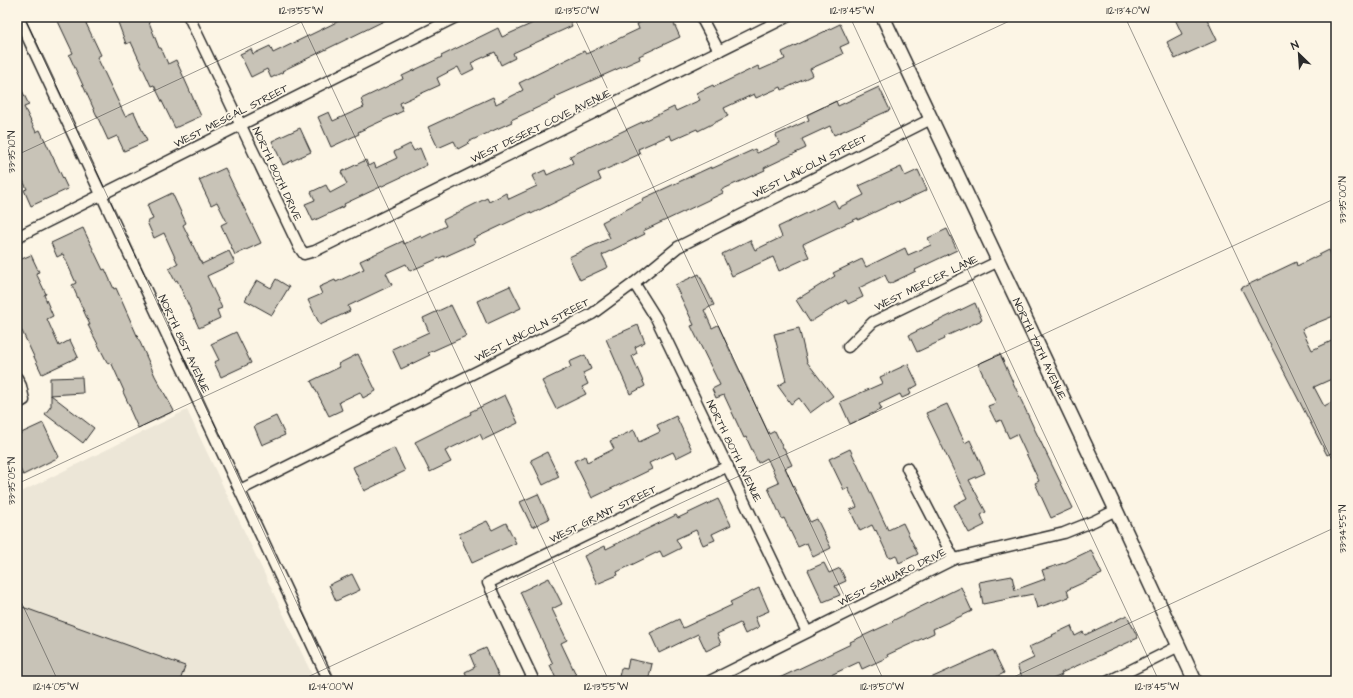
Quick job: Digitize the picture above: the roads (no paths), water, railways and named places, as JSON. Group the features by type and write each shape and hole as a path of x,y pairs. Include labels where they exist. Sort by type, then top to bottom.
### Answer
{"street":[{"name":"NORTH 81ST AVENUE","path":"18,17 330,681"},
{"name":"NORTH 80TH DRIVE","path":"189,17 299,247 304,254"},
{"name":"WEST MESCAL STREET","path":"17,237 456,17"},
{"path":"701,17 719,51"},
{"name":"WEST DESERT COVE AVENUE","path":"304,254 315,251 787,17"},
{"name":"NORTH 79TH AVENUE","path":"883,17 999,261 1195,681"},
{"name":"WEST LINCOLN STREET","path":"240,490 592,314 634,283 678,247 931,118"},
{"name":"WEST MERCER LANE","path":"848,347 873,322 999,261"},
{"name":"NORTH 80TH AVENUE","path":"634,283 656,318 807,632"},
{"path":"17,378 21,386 20,402"},
{"name":"WEST GRANT STREET","path":"534,681 488,583 728,466"},
{"path":"907,468 954,559"},
{"name":"WEST SAHUARO DRIVE","path":"710,681 954,559 1064,533 1116,510"},
{"path":"1109,681 1179,646"}]}
